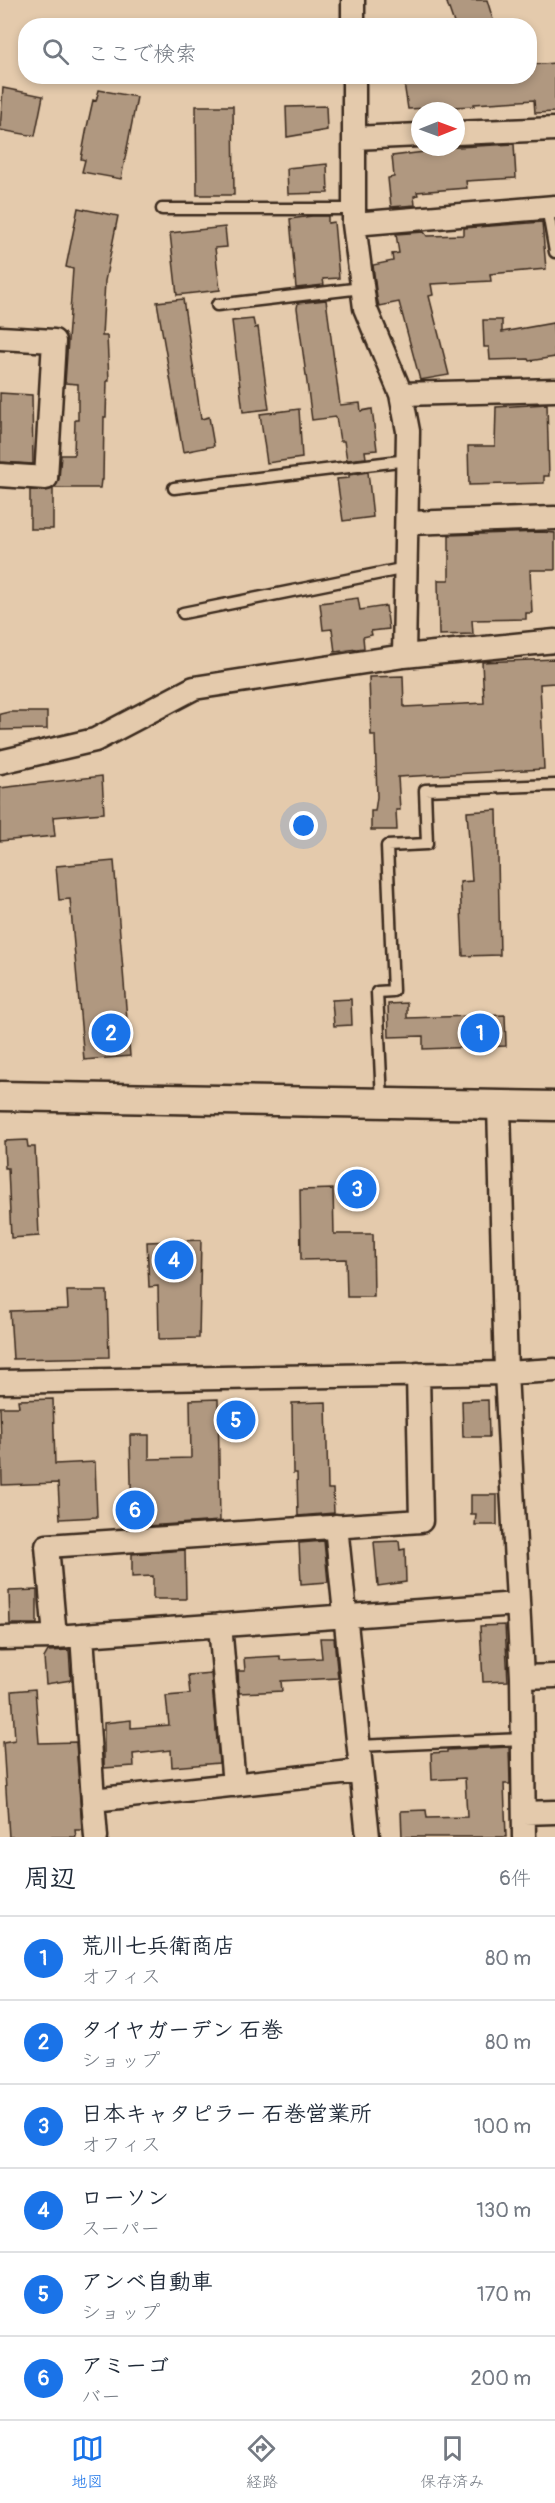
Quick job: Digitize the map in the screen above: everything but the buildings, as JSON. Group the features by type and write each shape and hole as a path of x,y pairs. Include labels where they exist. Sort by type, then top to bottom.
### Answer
{"street":[{"path":"353,0 353,18"},
{"path":"354,84 354,217 365,309 401,394 408,431 404,656"},
{"path":"465,133 555,129"},
{"path":"354,138 411,135"},
{"path":"354,217 551,207"},
{"path":"0,338 54,341 46,478 0,475"},
{"path":"401,394 555,390"},
{"path":"406,523 555,518"},
{"path":"0,762 95,740 194,688 404,656 555,641"},
{"path":"0,1096 555,1106"},
{"path":"499,1106 506,1373 522,1677 524,1837"},
{"path":"0,1382 506,1373 555,1370"},
{"path":"55,1637 47,1546 421,1521 418,1374"},
{"path":"336,1526 368,1837"},
{"path":"0,1638 55,1637 518,1604"},
{"path":"220,1625 234,1785"},
{"path":"82,1635 96,1837"},
{"path":"522,1677 555,1676"},
{"path":"93,1800 360,1771"},
{"path":"524,1813 555,1812"}],"lane":[{"path":"551,207 555,252"},
{"path":"162,209 354,217"},
{"path":"217,305 362,288"},
{"path":"174,488 408,460"},
{"path":"183,613 406,568"},
{"path":"382,1104 377,992 393,992 387,846 427,844 424,790 555,785"},
{"path":"358,1746 523,1739"}],"place":[{"name":"タイヤガーデン 石巻","path":"111,1033"},
{"name":"荒川七兵衛商店","path":"480,1033"},
{"name":"日本キャタピラー 石巻営業所","path":"357,1189"},
{"name":"ローソン","path":"174,1260"},
{"name":"アンベ自動車","path":"236,1420"},
{"name":"アミーゴ","path":"135,1510"}]}
